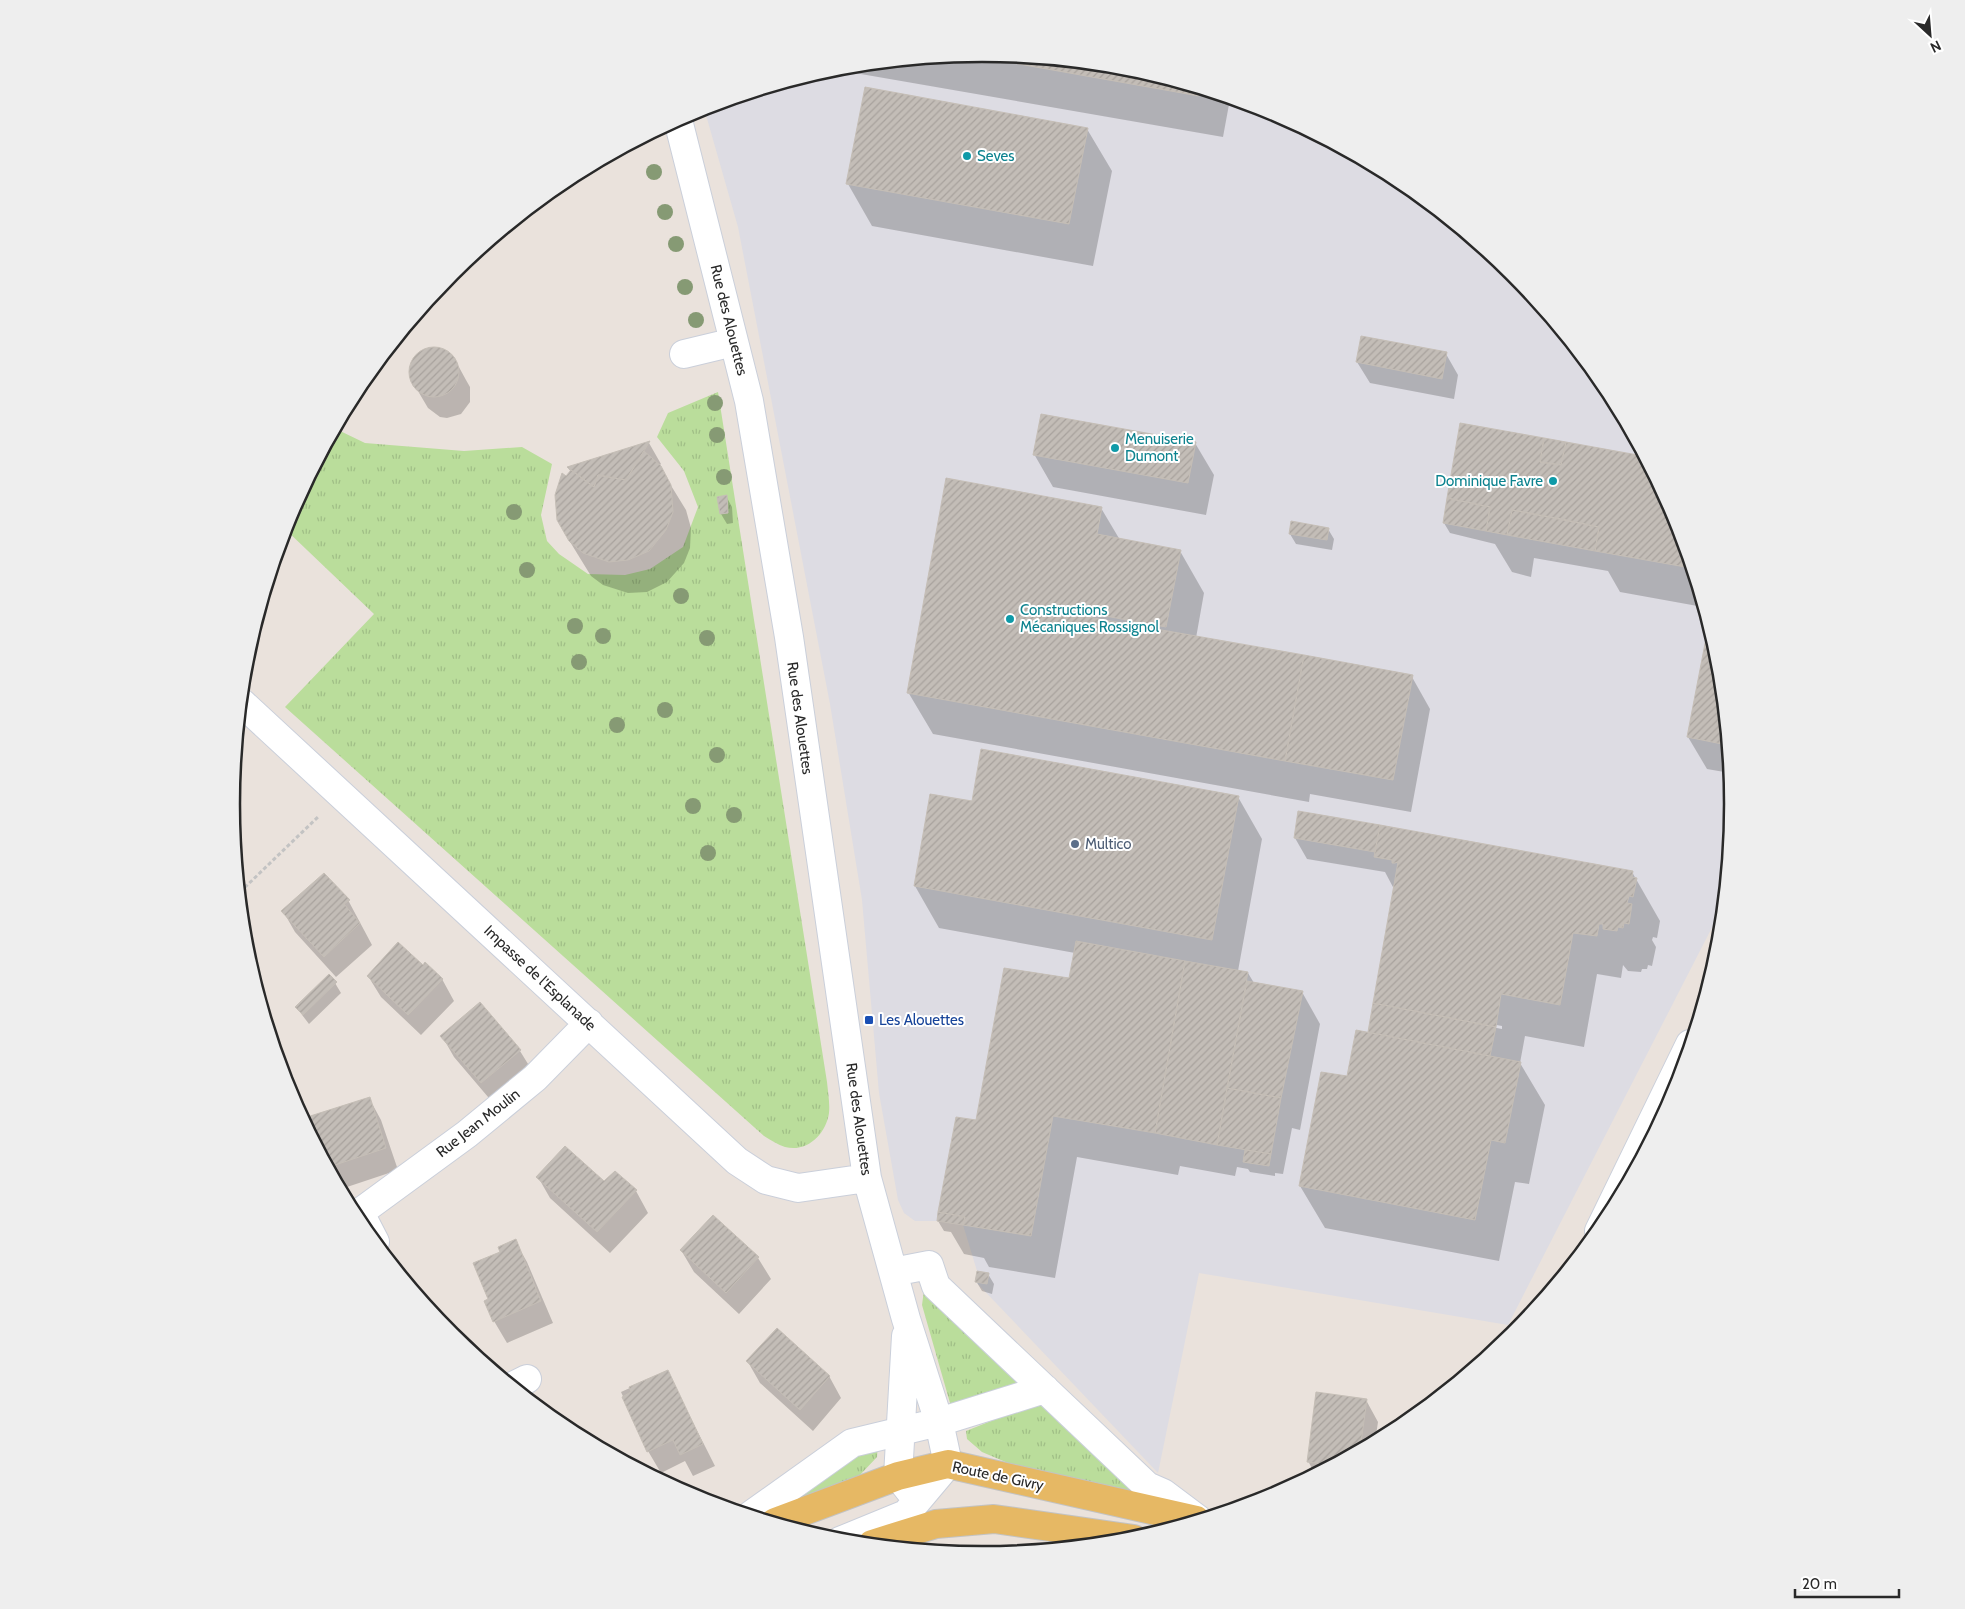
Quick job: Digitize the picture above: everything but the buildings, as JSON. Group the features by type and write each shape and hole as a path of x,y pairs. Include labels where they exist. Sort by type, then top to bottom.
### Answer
{"main road":[{"name":"Route de Givry","path":"783,1519 898,1476 948,1464 1187,1517"},
{"path":"885,1540 936,1524 994,1518 1108,1535"}],"street":[{"name":"Rue des Alouettes","path":"680,127 749,400 789,637 866,1178 906,1319 939,1422 948,1464"},
{"path":"684,354 734,342"},
{"name":"Impasse de l'Esplanade","path":"247,708 737,1161 766,1180 798,1188 866,1178"},
{"name":"Rue Jean Moulin","path":"363,1212 467,1134 535,1078 589,1024"},
{"path":"1633,1160 1662,1102"},
{"path":"893,1272 929,1265 936,1286 1147,1486 1163,1493 1192,1516"},
{"name":"Rue des Alouettes","path":"898,1476 906,1319"},
{"path":"757,1511 852,1443 939,1422 1045,1389"},
{"path":"855,1535 906,1514 948,1464"},
{"path":"898,1476 936,1524"}],"path":[{"path":"246,887 341,794"}],"shaded area":[{"path":"982,62 1031,64 1127,77 1175,88 1221,102 1266,119 1311,139 1354,162 1395,188 1472,247 1507,280 1540,315 1599,392 1648,476 1685,566 1699,612 1718,708 1723,756 1723,853 1714,923 1508,1325 1199,1273 1158,1473 975,1281 977,1271 963,1225 937,1221 915,1221 904,1213 898,1200 879,1093 862,900 830,704 738,227 706,116 790,88 886,69 934,64"}],"green space":[{"path":"718,392 829,1098 829,1113 820,1135 801,1147 785,1147 764,1136 285,707 374,614 292,535 317,476 341,431 365,443 464,451 522,447 552,464 541,515 547,541 559,554 588,574 625,575 650,569 683,547 698,507 684,471 657,437 668,413"},
{"path":"925,1283 1031,1385 952,1410 922,1305"},
{"path":"1046,1399 1152,1498 1008,1463 982,1452 967,1439 966,1431"},
{"path":"878,1444 877,1457 860,1475 840,1490 768,1514 828,1465"}],"place":[{"name":"Seves","path":"967,156"},
{"name":"Menuiserie Dumont","path":"1115,448"},
{"name":"Dominique Favre","path":"1553,481"},
{"name":"Constructions Mécaniques Rossignol","path":"1010,619"},
{"name":"Multico","path":"1075,844"},
{"name":"Les Alouettes","path":"869,1020"}]}
